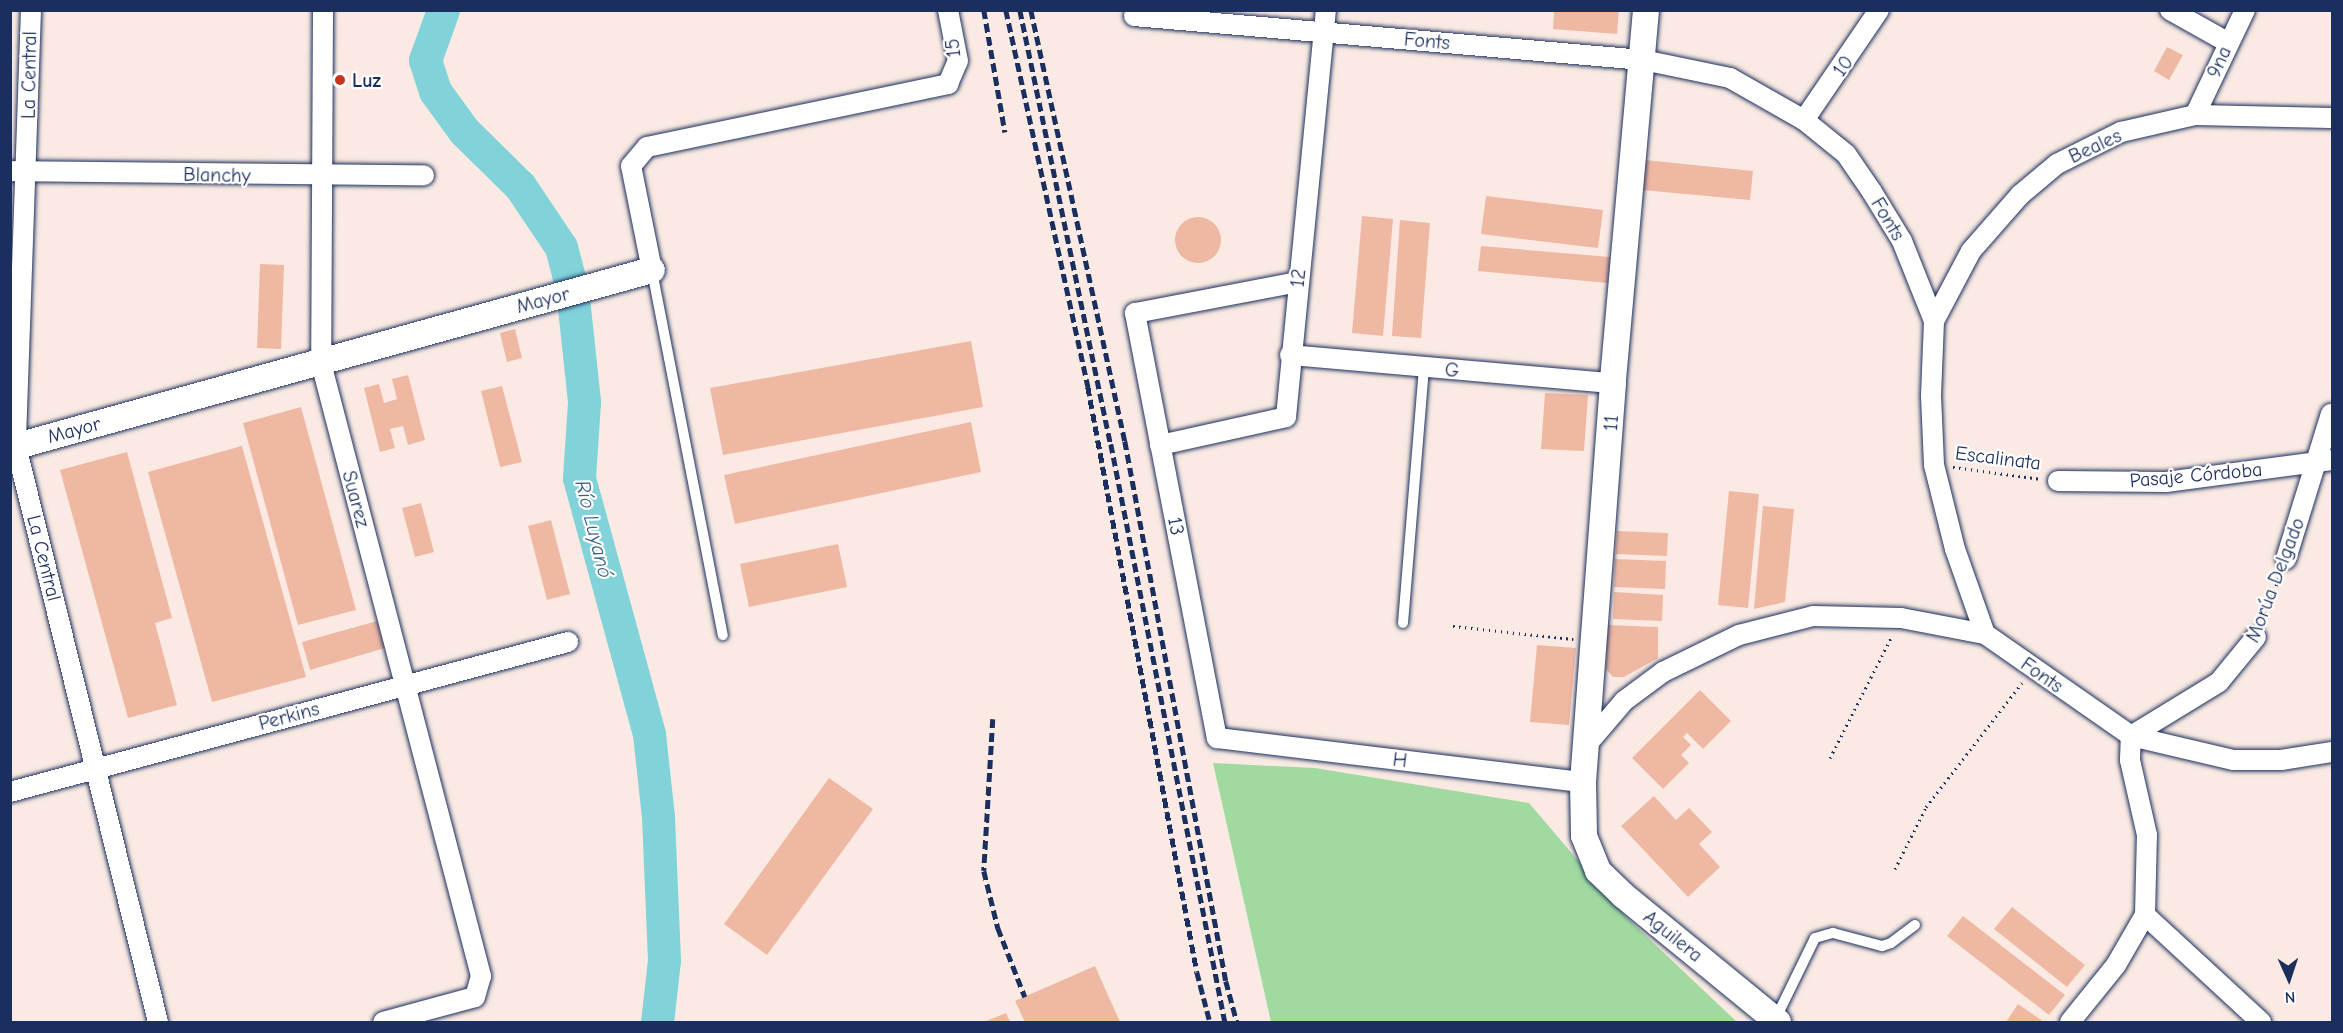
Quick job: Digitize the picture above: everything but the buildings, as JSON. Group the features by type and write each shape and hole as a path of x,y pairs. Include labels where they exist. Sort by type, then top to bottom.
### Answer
{"street":[{"name":"La Central","path":"31,10 18,171 13,447 96,768 158,1023"},
{"name":"Suarez","path":"323,10 319,177 321,363 481,976 475,997 383,1023"},
{"name":"15","path":"652,270 631,166 647,147 948,84 957,61 948,10"},
{"name":"12","path":"1160,445 1286,417 1290,355 1326,10"},
{"name":"11","path":"1584,836 1583,782 1589,742 1613,383 1646,10"},
{"name":"10","path":"1804,120 1879,10"},
{"path":"2169,10 2228,42"},
{"name":"9na","path":"2195,115 2245,10"},
{"name":"Fonts","path":"1134,16 1643,60 1730,78 1804,120 1846,154 1872,192 1902,241 1934,321 1931,396 1934,465 1955,549 1985,634 2131,736 2233,760 2281,760 2332,752"},
{"name":"Beales","path":"1934,321 1971,251 2020,195 2057,164 2121,132 2195,115 2332,118"},
{"name":"Blanchy","path":"18,171 319,177 423,175"},
{"name":"Mayor","path":"13,447 652,270"},
{"name":"13","path":"1217,738 1135,313 1298,282"},
{"name":"G","path":"1290,355 1613,383"},
{"name":"Morúa Delgado","path":"2286,559 2325,462 2331,414"},
{"name":"Pasaje Córdoba","path":"2058,481 2166,482 2325,462"},
{"path":"1589,742 1624,701 1663,672 1739,635 1813,616 1901,618 1985,634"},
{"name":"Morúa Delgado","path":"2131,736 2219,682 2256,637"},
{"name":"Perkins","path":"10,792 404,684 568,642"},
{"path":"2070,1023 2116,965 2145,915 2147,835 2130,760 2131,736"},
{"name":"H","path":"1217,738 1583,782"},
{"name":"Aguilera","path":"1584,836 1598,871 1624,896 1776,1021"},
{"path":"2145,915 2261,1023"}],"lane":[{"path":"652,270 723,635"},
{"path":"1403,623 1424,368"},
{"path":"1776,1021 1815,938 1833,933 1882,946 1892,944 1915,925"}],"path":[{"name":"Escalinata","path":"1934,465 2058,481"},
{"name":"Morúa Delgado","path":"2256,637 2286,559"},
{"path":"1830,758 1901,618"},
{"path":"1453,626 1596,642"},
{"path":"1895,869 1926,807 2033,669"}],"green space":[{"path":"1213,763 1315,768 1529,803 1626,917 1737,1022 1271,1022"}],"waterway":[{"name":"Río Luyanó","path":"443,10 425,60 435,91 464,131 520,186 561,247 572,289 584,402 579,478 649,734 658,817 664,960 657,1022"}],"railway":[{"path":"984,10 1005,132"},
{"path":"1006,10 1088,387 1197,972 1210,1022"},
{"path":"1020,10 1111,444 1225,1022"},
{"path":"1031,10 1125,441 1226,981 1237,1022"},
{"path":"993,719 984,871 998,928 1025,997"}],"place":[{"name":"Luz","path":"340,80"}]}
